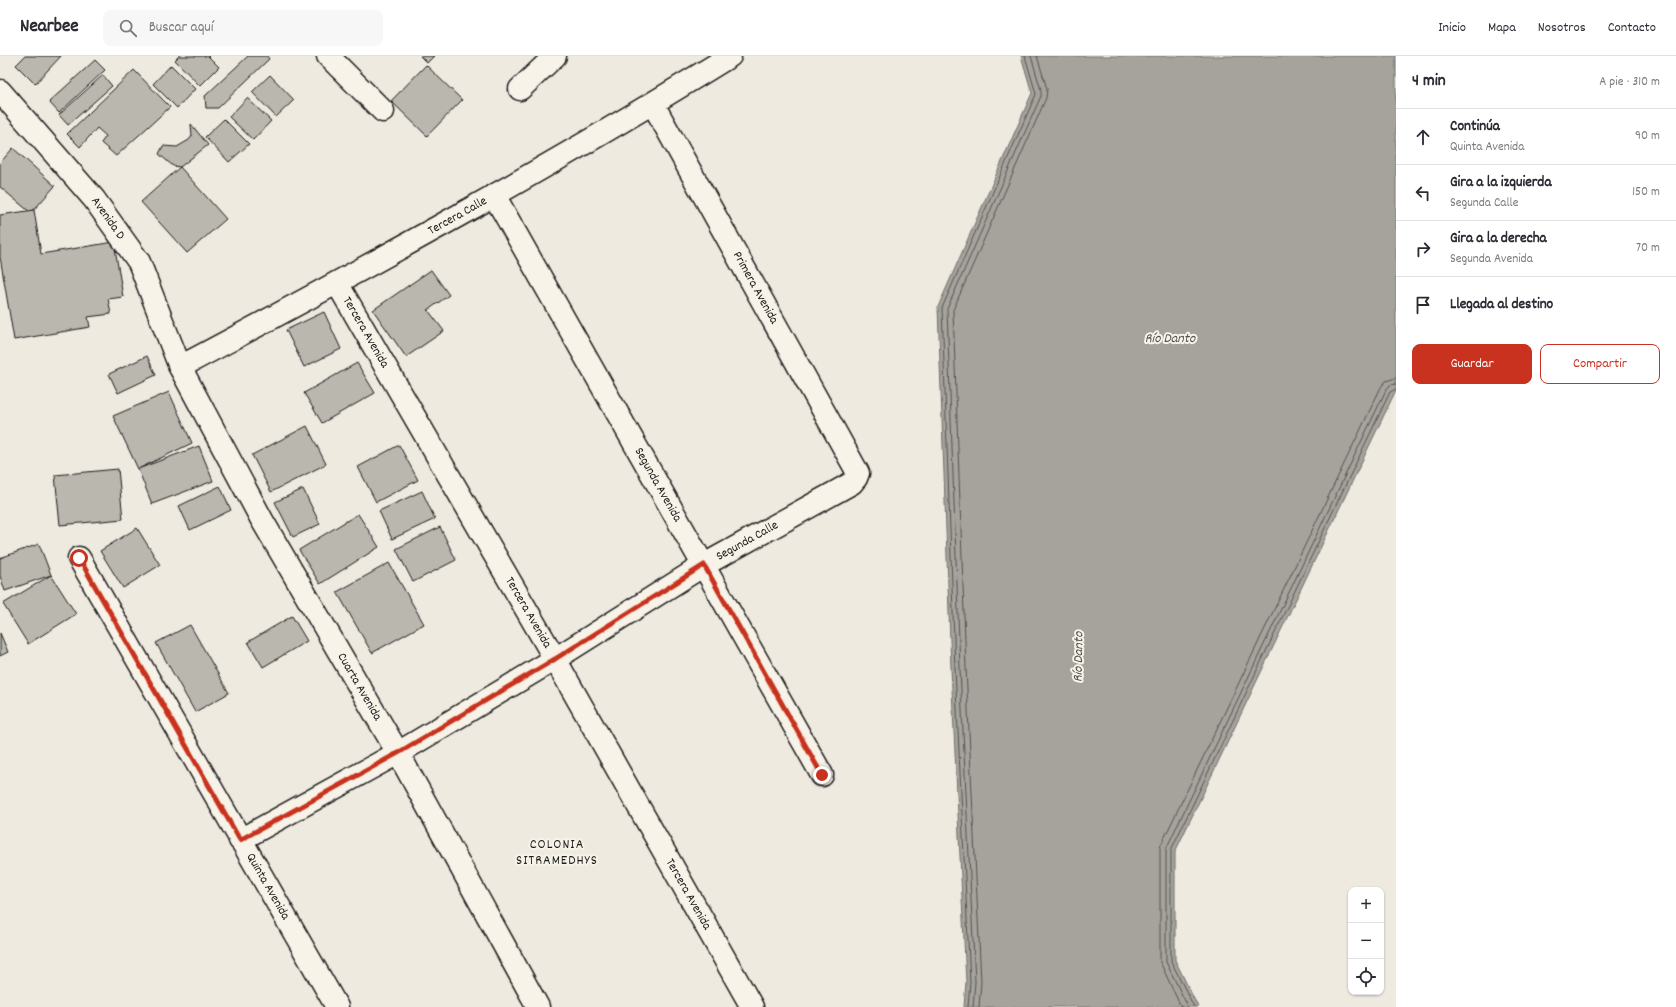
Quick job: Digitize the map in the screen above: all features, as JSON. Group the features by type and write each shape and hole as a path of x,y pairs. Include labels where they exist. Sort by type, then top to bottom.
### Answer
{"street":[{"path":"328,56 383,111"},
{"path":"520,90 555,56"},
{"name":"Tercera Calle","path":"180,367 337,283 494,195 652,104 730,56"},
{"name":"Avenida D","path":"0,91 94,199 139,262 180,367"},
{"name":"Primera Avenida","path":"652,104 858,473"},
{"name":"Segunda Avenida","path":"494,195 822,775"},
{"name":"Tercera Avenida","path":"337,283 555,659 752,1007"},
{"name":"Cuarta Avenida","path":"180,367 262,520 398,753 538,1007"},
{"name":"Segunda Calle","path":"240,840 398,753 555,659 704,565 852,483 858,473"},
{"name":"Quinta Avenida","path":"79,558 337,1007"}],"water":[{"name":"Río Danto","path":"1021,56 1396,56 1396,390 1175,852 1175,960 1198,1007 964,1007 966,982 951,668 938,307 1032,93"}],"building":[{"path":"25,56 61,56 35,84 16,65"},
{"path":"179,56 208,56 219,67 200,86 175,60"},
{"path":"248,56 267,56 269,59 218,108 206,108 205,96"},
{"path":"420,56 434,56 427,63"},
{"path":"95,60 105,70 59,113 49,102"},
{"path":"171,65 195,89 177,108 153,84"},
{"path":"426,65 462,100 427,136 391,101"},
{"path":"134,70 170,107 116,156 101,143 106,136 97,128 80,147 67,134"},
{"path":"103,75 112,86 68,125 59,115"},
{"path":"270,75 294,100 276,117 252,92"},
{"path":"247,98 271,121 253,140 229,117"},
{"path":"224,119 249,144 229,162 205,137"},
{"path":"191,124 208,145 180,167 173,166 159,154 163,146 177,147 189,140 192,136"},
{"path":"13,148 55,186 31,213 0,187 0,163"},
{"path":"180,167 226,219 187,253 141,202"},
{"path":"34,210 41,254 114,242 123,297 108,299 111,314 88,317 90,327 14,340 0,257 0,215"},
{"path":"431,270 449,295 428,310 444,331 406,357 373,310"},
{"path":"324,312 341,349 304,367 286,330"},
{"path":"147,356 156,375 118,393 109,374"},
{"path":"357,363 375,393 322,423 304,393"},
{"path":"169,392 192,443 138,469 113,416"},
{"path":"307,426 326,464 271,492 252,455"},
{"path":"399,445 418,480 376,502 358,467"},
{"path":"199,446 213,481 152,504 138,469"},
{"path":"118,469 123,519 60,525 55,475"},
{"path":"220,486 231,510 190,530 179,506"},
{"path":"303,489 320,524 293,537 275,502"},
{"path":"422,491 435,519 392,539 379,511"},
{"path":"358,514 379,547 320,584 299,550"},
{"path":"440,527 456,560 413,582 396,549"},
{"path":"137,528 160,565 123,588 100,551"},
{"path":"39,544 51,575 5,591 0,576 0,558"},
{"path":"389,563 424,624 372,653 337,592"},
{"path":"51,575 76,614 28,644 3,604"},
{"path":"292,616 307,641 263,667 248,642"},
{"path":"190,625 229,693 195,712 156,643"},
{"path":"0,633 8,652 0,656"}],"district":[{"name":"COLONIA SITRAMEDHYS","path":"557,854"}],"route":[{"path":"79,558 240,840 398,753 555,659 704,565 822,775"}]}
